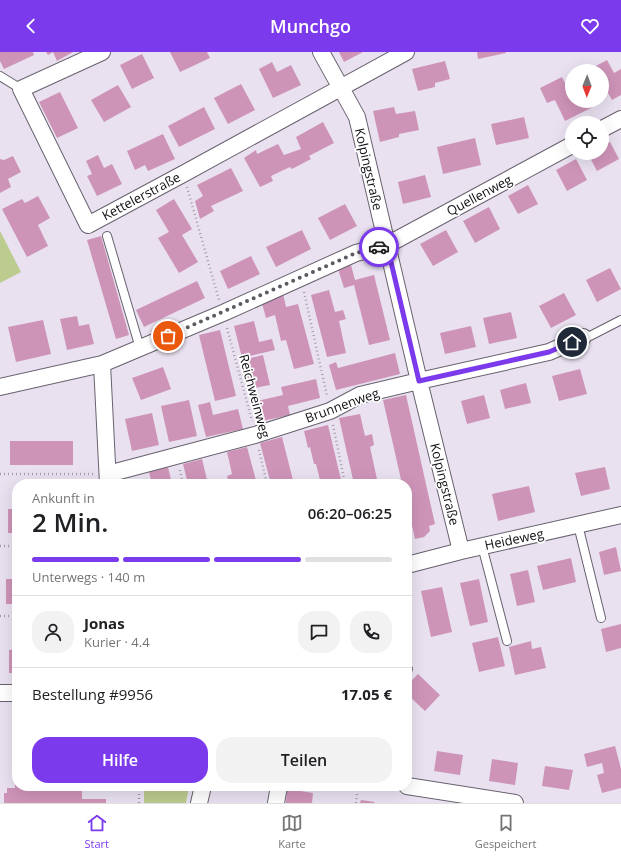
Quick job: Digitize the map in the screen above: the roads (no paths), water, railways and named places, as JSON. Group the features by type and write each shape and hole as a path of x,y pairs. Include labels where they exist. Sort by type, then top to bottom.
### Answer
{"street":[{"path":"21,89 102,52"},
{"name":"Kolpingstraße","path":"320,52 357,117 419,381 462,551"},
{"name":"Kettelerstraße","path":"21,89 88,225 406,52"},
{"path":"609,125 621,119"},
{"name":"Quellenweg","path":"0,387 102,364 223,313 356,253 387,245 565,149"},
{"name":"Brunnenweg","path":"108,479 330,411 360,395 549,352 583,337"},
{"path":"102,364 108,479"},
{"name":"Heideweg","path":"412,564 482,546 621,515"},
{"path":"0,693 12,693"},
{"path":"412,787 515,803"},
{"path":"199,803 202,791"},
{"path":"276,803 278,791"}],"lane":[{"path":"0,76 21,89"},
{"path":"107,236 140,348"},
{"name":"Brunnenweg","path":"583,337 590,336 621,320"},
{"path":"578,525 601,618"},
{"path":"482,546 507,641"}]}
